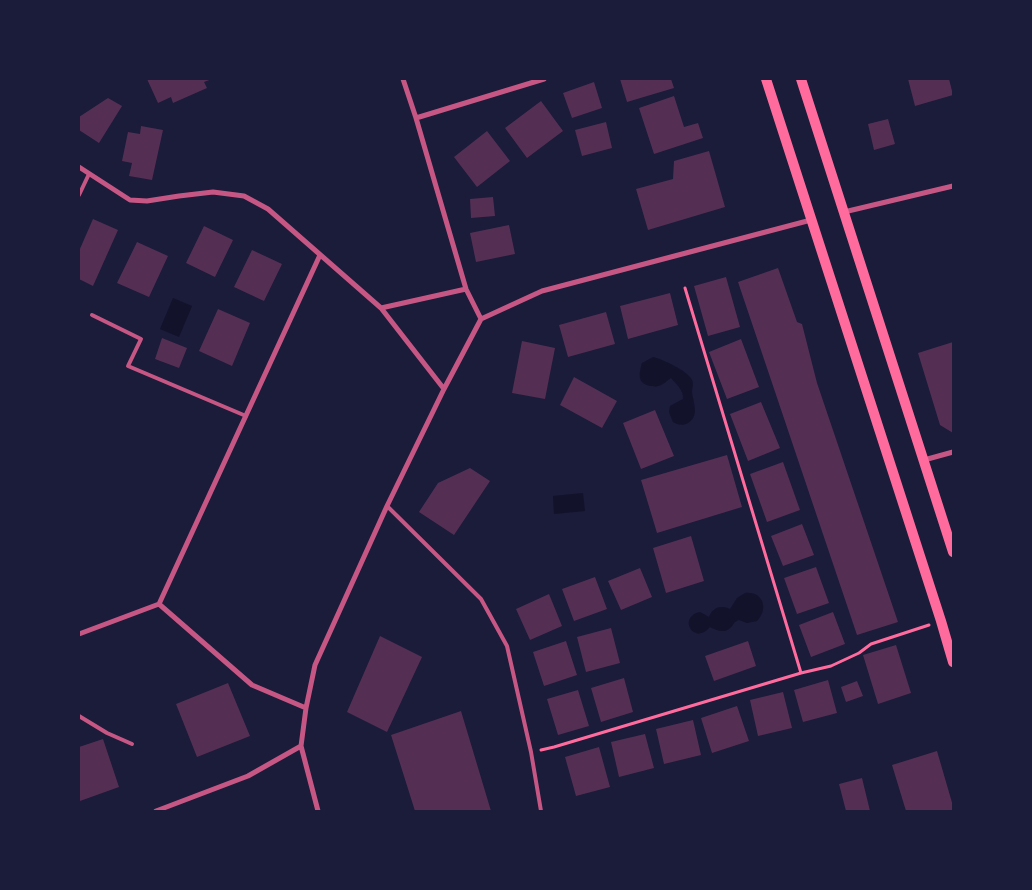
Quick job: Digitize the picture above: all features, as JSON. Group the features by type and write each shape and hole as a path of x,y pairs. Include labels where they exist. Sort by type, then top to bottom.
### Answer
{"main road":[{"path":"766,79 953,662"},
{"path":"801,79 953,552"}],"street":[{"path":"403,79 466,288 481,319"},
{"path":"416,118 544,79"},
{"path":"79,167 130,200 147,201 213,192 244,196 268,209 381,308 444,390"},
{"path":"844,212 953,186"},
{"path":"318,811 301,746 306,708 315,665 388,506 444,390 481,319 542,291 812,220"},
{"path":"79,634 160,604 320,255"},
{"path":"381,308 466,288"},
{"path":"924,460 953,452"},
{"path":"160,604 252,685 306,708"},
{"path":"156,811 248,776 301,746"}],"lane":[{"path":"79,195 89,174"},
{"path":"92,315 141,339 128,366 246,416"},
{"path":"388,506 481,600 508,646 531,752 541,811"},
{"path":"79,716 107,733 132,744"}],"path":[{"path":"685,288 800,673"},
{"path":"531,752 554,747 800,673 831,666 859,653 871,644 941,622"}],"shaded area":[{"path":"173,298 192,306 179,337 160,329"},
{"path":"653,357 680,369 692,380 695,413 692,420 684,425 673,422 669,412 670,406 683,399 681,390 671,378 662,385 650,386 643,383 640,378 642,363"},
{"path":"583,493 585,511 554,514 553,496"},
{"path":"745,593 756,595 762,602 763,611 757,621 747,623 739,620 728,630 723,631 710,627 704,632 698,633 690,628 690,619 693,615 700,612 709,617 718,608 730,609 737,598"}],"building":[{"path":"147,79 212,79 204,82 207,88 173,103 171,97 158,103"},
{"path":"620,79 671,79 674,88 627,102"},
{"path":"908,79 949,79 953,95 915,106"},
{"path":"594,82 602,108 572,118 563,93"},
{"path":"674,96 684,127 698,123 703,138 654,154 639,108"},
{"path":"108,98 122,106 99,143 79,130 79,117"},
{"path":"541,101 563,131 527,158 505,128"},
{"path":"888,119 895,144 874,150 868,124"},
{"path":"606,122 612,148 582,156 575,130"},
{"path":"141,126 163,130 152,180 129,176 132,163 122,161 128,132 140,134"},
{"path":"487,131 510,161 477,187 454,157"},
{"path":"709,151 725,207 648,230 636,189 673,179 674,161"},
{"path":"493,197 495,216 471,218 470,199"},
{"path":"93,219 118,230 93,286 79,279 79,251"},
{"path":"509,225 515,254 476,262 470,233"},
{"path":"204,226 233,240 215,277 186,263"},
{"path":"137,242 168,256 149,297 117,283"},
{"path":"252,250 282,264 264,301 234,287"},
{"path":"778,268 797,322 802,324 817,383 898,622 857,635 738,282"},
{"path":"726,277 740,327 708,336 694,286"},
{"path":"670,293 678,325 628,339 620,306"},
{"path":"218,309 250,323 232,366 199,351"},
{"path":"606,312 615,344 568,357 559,325"},
{"path":"162,338 187,348 179,368 155,359"},
{"path":"741,339 759,387 727,399 709,352"},
{"path":"522,341 555,348 545,399 512,393"},
{"path":"953,342 953,433 940,425 918,353"},
{"path":"574,377 617,401 602,428 560,405"},
{"path":"761,402 780,448 748,461 730,414"},
{"path":"655,410 674,456 641,469 623,423"},
{"path":"727,455 742,507 657,533 641,480"},
{"path":"783,462 800,510 767,522 750,474"},
{"path":"470,468 490,481 454,535 419,512 438,483"},
{"path":"802,524 814,555 783,566 771,536"},
{"path":"691,536 704,581 666,593 653,548"},
{"path":"816,567 829,603 797,614 784,578"},
{"path":"640,568 652,597 621,610 608,581"},
{"path":"595,577 607,609 574,621 562,589"},
{"path":"549,594 562,626 530,640 516,609"},
{"path":"833,612 845,644 811,657 799,625"},
{"path":"611,628 620,663 586,672 577,637"},
{"path":"380,636 422,657 387,732 347,712"},
{"path":"566,641 577,675 544,686 533,652"},
{"path":"748,641 756,666 714,681 705,656"},
{"path":"896,645 911,693 878,704 863,655"},
{"path":"624,678 633,712 601,722 591,688"},
{"path":"828,680 837,713 803,722 794,690"},
{"path":"857,681 863,696 846,702 841,687"},
{"path":"228,683 250,736 197,757 176,704"},
{"path":"578,690 589,726 558,735 547,699"},
{"path":"783,692 792,728 758,736 750,700"},
{"path":"737,706 749,741 712,753 701,718"},
{"path":"461,711 491,811 415,811 391,735"},
{"path":"693,720 701,755 664,764 656,729"},
{"path":"645,734 654,768 619,777 611,742"},
{"path":"103,739 119,787 80,801 79,747"},
{"path":"599,747 610,787 576,796 565,757"},
{"path":"937,751 953,811 906,811 892,765"},
{"path":"862,778 870,811 846,811 839,784"}]}
